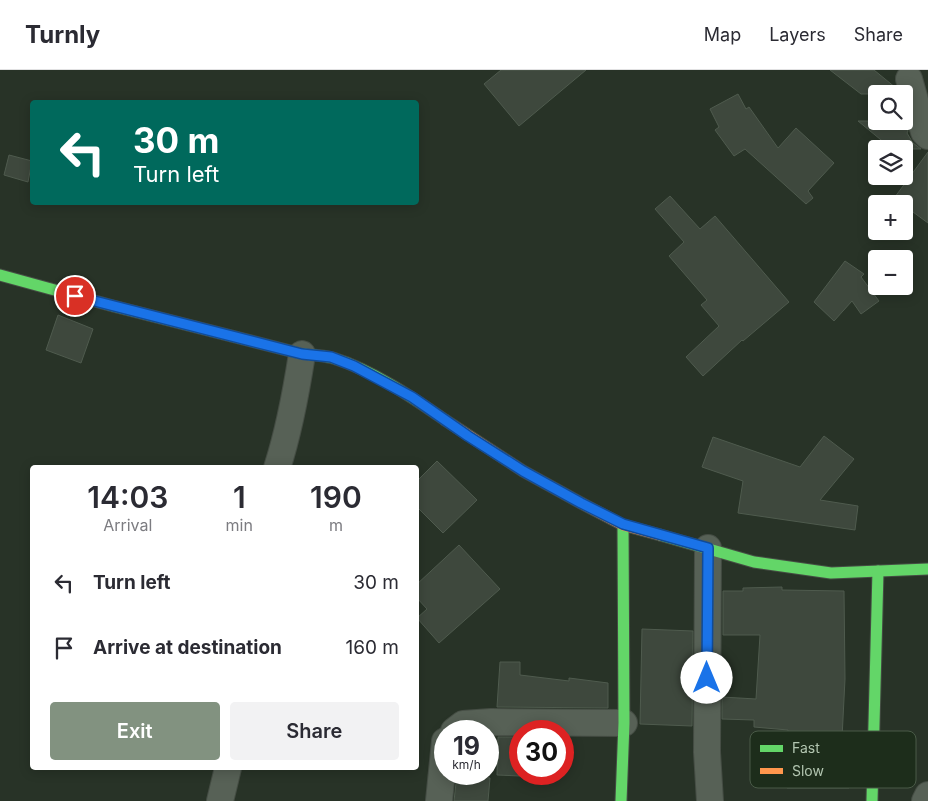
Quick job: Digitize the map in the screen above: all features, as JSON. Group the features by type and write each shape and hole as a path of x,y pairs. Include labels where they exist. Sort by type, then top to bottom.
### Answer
{"main road":[{"path":"0,275 302,354 331,357 354,366 404,392 523,471 623,524 763,564 831,573 928,569"},
{"path":"621,801 624,723 623,524"},
{"path":"874,731 878,571"},
{"path":"872,788 872,801"}],"street":[{"path":"914,74 924,132 928,136"},
{"path":"278,465 287,434 302,354"},
{"path":"708,548 707,752 710,801"},
{"path":"499,722 624,723"},
{"path":"220,801 228,770"},
{"path":"439,801 441,785"},
{"path":"925,801 928,795"}],"building":[{"path":"501,70 586,70 519,126 484,84"},
{"path":"830,70 874,70 892,85 868,85 868,94 861,94"},
{"path":"738,94 746,109 749,107 778,148 796,128 834,163 808,191 813,198 806,204 745,149 734,156 715,130 719,127 710,109"},
{"path":"858,121 868,121 868,129"},
{"path":"869,130 908,130 907,133 911,140 881,140"},
{"path":"913,143 921,149 913,149"},
{"path":"928,152 928,223 913,212 913,195 896,195 904,185 913,185 913,172"},
{"path":"9,155 30,160 28,182 4,175"},
{"path":"670,196 700,229 715,216 789,302 742,340 703,376 686,357 719,326 701,305 707,300 669,256 684,242 655,209"},
{"path":"845,261 864,274 861,277 868,286 868,295 874,295 879,301 861,314 852,301 834,321 814,302"},
{"path":"58,315 93,329 81,363 46,350"},
{"path":"824,436 854,459 820,500 858,506 855,530 738,513 743,481 702,467 713,437 800,467"},
{"path":"437,461 477,500 443,533 419,509 419,479"},
{"path":"459,545 500,589 439,643 419,620 419,616 427,609 419,600 419,582"},
{"path":"782,587 782,590 844,591 845,679 842,731 788,731 754,727 754,720 722,719 722,697 756,699 760,635 723,635 723,591 743,591 743,588"},
{"path":"642,629 693,631 692,726 640,724"},
{"path":"500,662 520,662 520,675 569,681 569,678 608,683 608,708 497,707"},
{"path":"499,737 509,737 509,776 499,775"},
{"path":"456,785 489,785 488,801 454,801"}],"traffic: fast":[{"path":"0,275 302,354 333,358 377,377 445,420"},
{"path":"621,801 624,723 623,525"},
{"path":"660,535 754,562 831,573 928,569"},
{"path":"874,731 878,571"},
{"path":"872,788 872,801"}],"traffic: slow":[{"path":"445,420 523,471 581,503 623,525 660,535"}],"route":[{"path":"75,296 302,354 331,357 354,366 412,397 523,471 581,503 623,524 708,548 707,678"}]}
